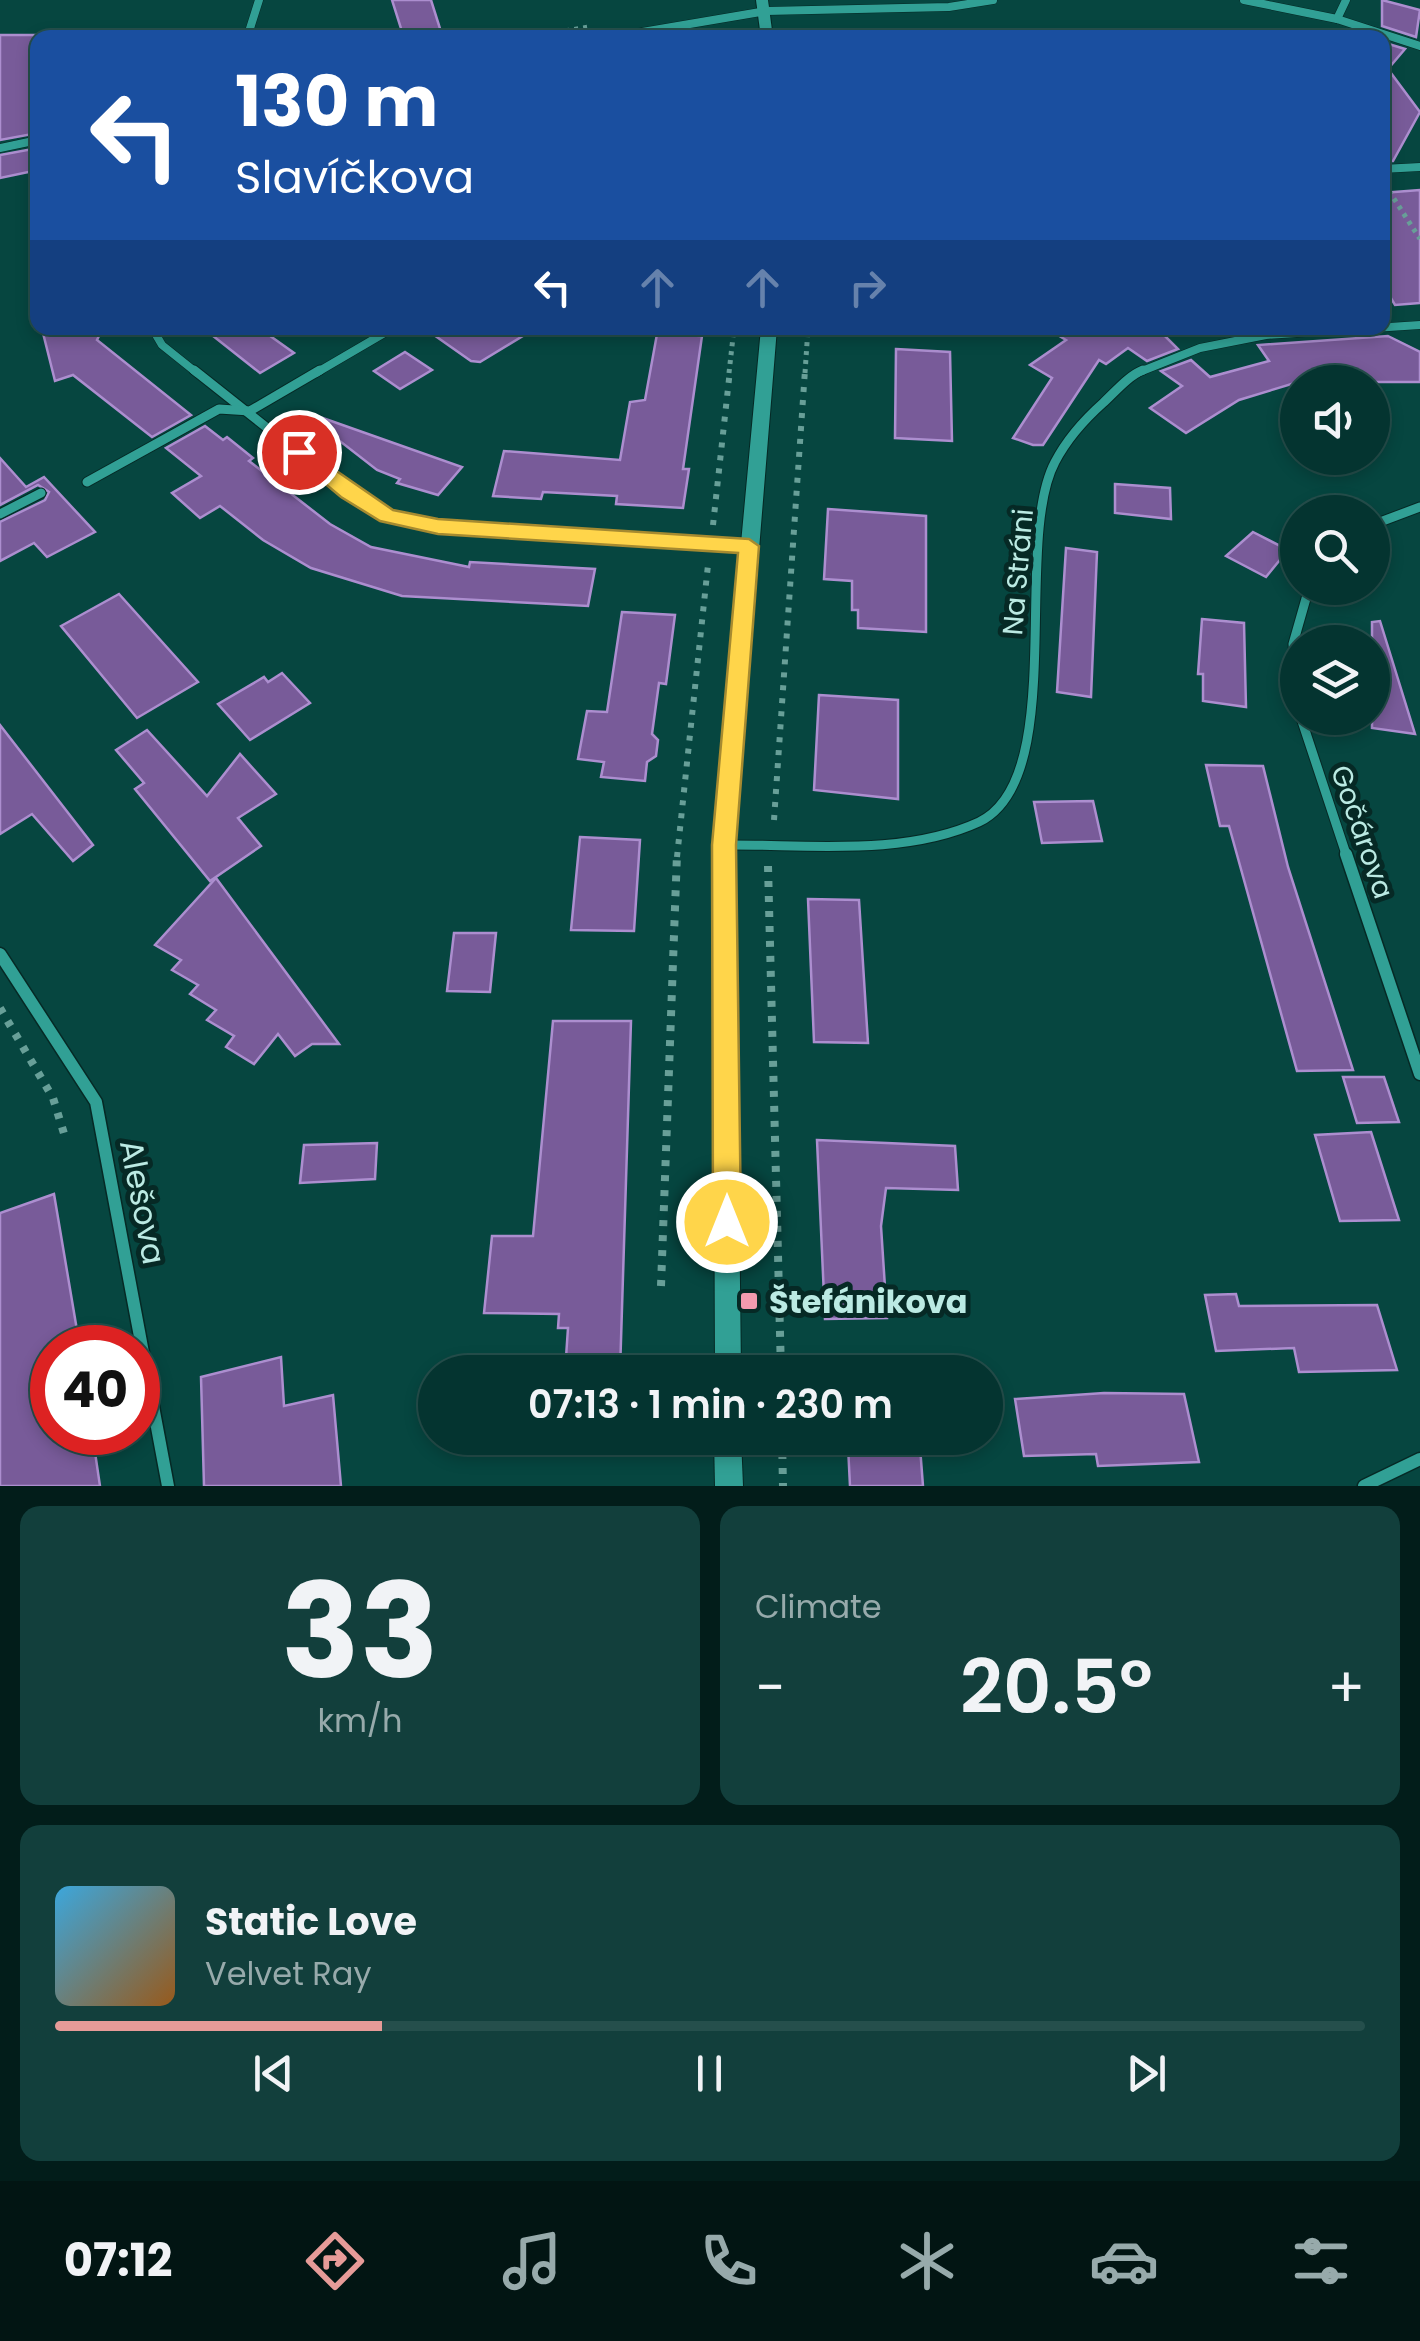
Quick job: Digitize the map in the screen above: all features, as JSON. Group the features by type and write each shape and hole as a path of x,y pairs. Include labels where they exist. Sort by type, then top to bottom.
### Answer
{"street":[{"path":"250,30 260,0"},
{"path":"646,30 764,6 949,7 993,0"},
{"path":"1244,0 1371,30"},
{"path":"1337,19 1346,0"},
{"path":"1390,36 1420,46"},
{"path":"0,148 30,142"},
{"path":"1390,169 1420,167"},
{"name":"Na Stráni","path":"1390,327 1420,325"},
{"path":"156,335 162,345 348,492 387,516 438,526 749,546"},
{"path":"87,482 219,409 250,411 380,335"},
{"path":"728,1355 724,845 769,335"},
{"name":"Na Stráni","path":"724,845 922,840 981,822 1015,789 1026,755 1043,514 1054,464 1090,415 1136,372 1200,348 1280,335"},
{"path":"0,514 41,493"},
{"path":"1390,519 1420,508"},
{"name":"Gočárova","path":"1307,735 1420,1074"},
{"name":"Alešova","path":"0,954 96,1102 168,1486"},
{"path":"728,1455 729,1486"},
{"path":"1364,1486 1420,1459"}],"path":[{"path":"1390,194 1420,239"},
{"path":"713,526 733,335"},
{"path":"774,820 808,335"},
{"path":"662,1286 670,952 681,798 708,562"},
{"path":"768,865 780,1355"},
{"path":"0,1008 53,1098 66,1140"},
{"path":"782,1455 783,1486"}],"building":[{"path":"392,0 431,0 440,30 401,30"},
{"path":"1382,0 1420,10 1416,37 1382,26"},
{"path":"0,35 30,35 30,134 0,140"},
{"path":"1390,44 1405,49 1390,67"},
{"path":"1390,72 1420,112 1390,161"},
{"path":"30,149 30,172 0,178 0,155"},
{"path":"1420,190 1420,303 1395,305 1390,297 1390,192"},
{"path":"44,335 100,335 97,340 191,415 152,437 73,375 55,381"},
{"path":"212,335 269,335 294,353 260,373"},
{"path":"434,335 524,335 480,362 471,361"},
{"path":"657,335 702,336 683,469 689,469 683,508 616,504 617,496 543,492 541,499 493,496 504,451 620,460 630,402 645,400"},
{"path":"1058,335 1164,335 1178,349 1147,361 1128,348 1106,364 1099,360 1043,445 1013,438 1052,378 1030,365 1066,340"},
{"path":"1388,336 1420,352 1420,382 1390,382 1390,365 1280,365 1280,387 1239,400 1186,433 1150,408 1182,386 1161,371 1191,360 1210,377 1269,361 1258,345"},
{"path":"896,349 950,352 952,441 895,438"},
{"path":"405,352 432,370 400,389 374,371"},
{"path":"317,416 462,467 438,495 397,483 400,479 377,470 314,421"},
{"path":"205,426 223,440 227,437 253,458 249,461 330,524 371,547 469,567 470,562 595,569 588,606 402,596 311,568 263,540 220,506 200,518 172,493 201,476 166,448"},
{"path":"0,458 26,487 44,477 95,532 47,557 34,543 0,561 0,522 45,500 49,492 38,485 0,505"},
{"path":"1115,484 1170,488 1171,519 1115,513"},
{"path":"828,509 926,516 926,632 858,628 858,610 852,610 852,581 824,579"},
{"path":"1253,532 1280,546 1280,560 1266,577 1226,556"},
{"path":"1066,548 1097,552 1091,697 1057,692"},
{"path":"119,594 198,682 137,718 61,626"},
{"path":"622,612 675,615 666,684 659,683 652,734 658,740 656,756 647,762 645,781 601,777 604,762 578,759 587,711 607,712"},
{"path":"1202,619 1244,623 1246,707 1203,701 1203,674 1198,674"},
{"path":"1390,653 1415,734 1390,731"},
{"path":"282,673 310,703 250,740 218,704 264,677 268,682"},
{"path":"819,695 898,700 898,799 814,790"},
{"path":"0,725 93,845 73,861 32,814 0,834"},
{"path":"147,730 207,796 240,754 276,794 238,818 261,846 210,881 135,789 144,783 116,750"},
{"path":"1206,765 1263,766 1288,867 1353,1070 1297,1071 1229,826 1220,826"},
{"path":"1093,801 1102,841 1042,843 1034,802"},
{"path":"580,837 640,840 634,931 571,930"},
{"path":"216,878 339,1044 312,1044 295,1056 278,1034 254,1064 226,1047 234,1036 207,1020 216,1010 190,994 198,985 172,970 181,960 155,945"},
{"path":"808,899 859,900 868,1043 814,1042"},
{"path":"454,933 496,933 490,992 447,991"},
{"path":"553,1021 631,1021 621,1355 566,1355 568,1328 558,1328 559,1314 484,1313 492,1236 533,1236"},
{"path":"1343,1077 1384,1077 1399,1122 1357,1123"},
{"path":"1371,1132 1399,1220 1340,1221 1315,1135"},
{"path":"817,1140 955,1146 958,1190 886,1188 881,1226 887,1318 825,1319"},
{"path":"377,1143 375,1179 300,1183 304,1145"},
{"path":"54,1194 76,1325 30,1325 30,1455 95,1455 100,1486 0,1486 0,1213"},
{"path":"1236,1294 1239,1306 1377,1305 1397,1370 1299,1372 1294,1348 1216,1351 1205,1295"},
{"path":"281,1357 284,1406 333,1395 341,1486 204,1486 201,1377"},
{"path":"1104,1393 1184,1394 1199,1462 1098,1466 1096,1454 1024,1456 1015,1399"},
{"path":"848,1455 921,1455 923,1486 850,1486"}],"place":[{"name":"Štefánikova","path":"749,1301"}],"route":[{"path":"299,452 348,492 387,516 438,526 749,546 724,845 727,1222"}]}
